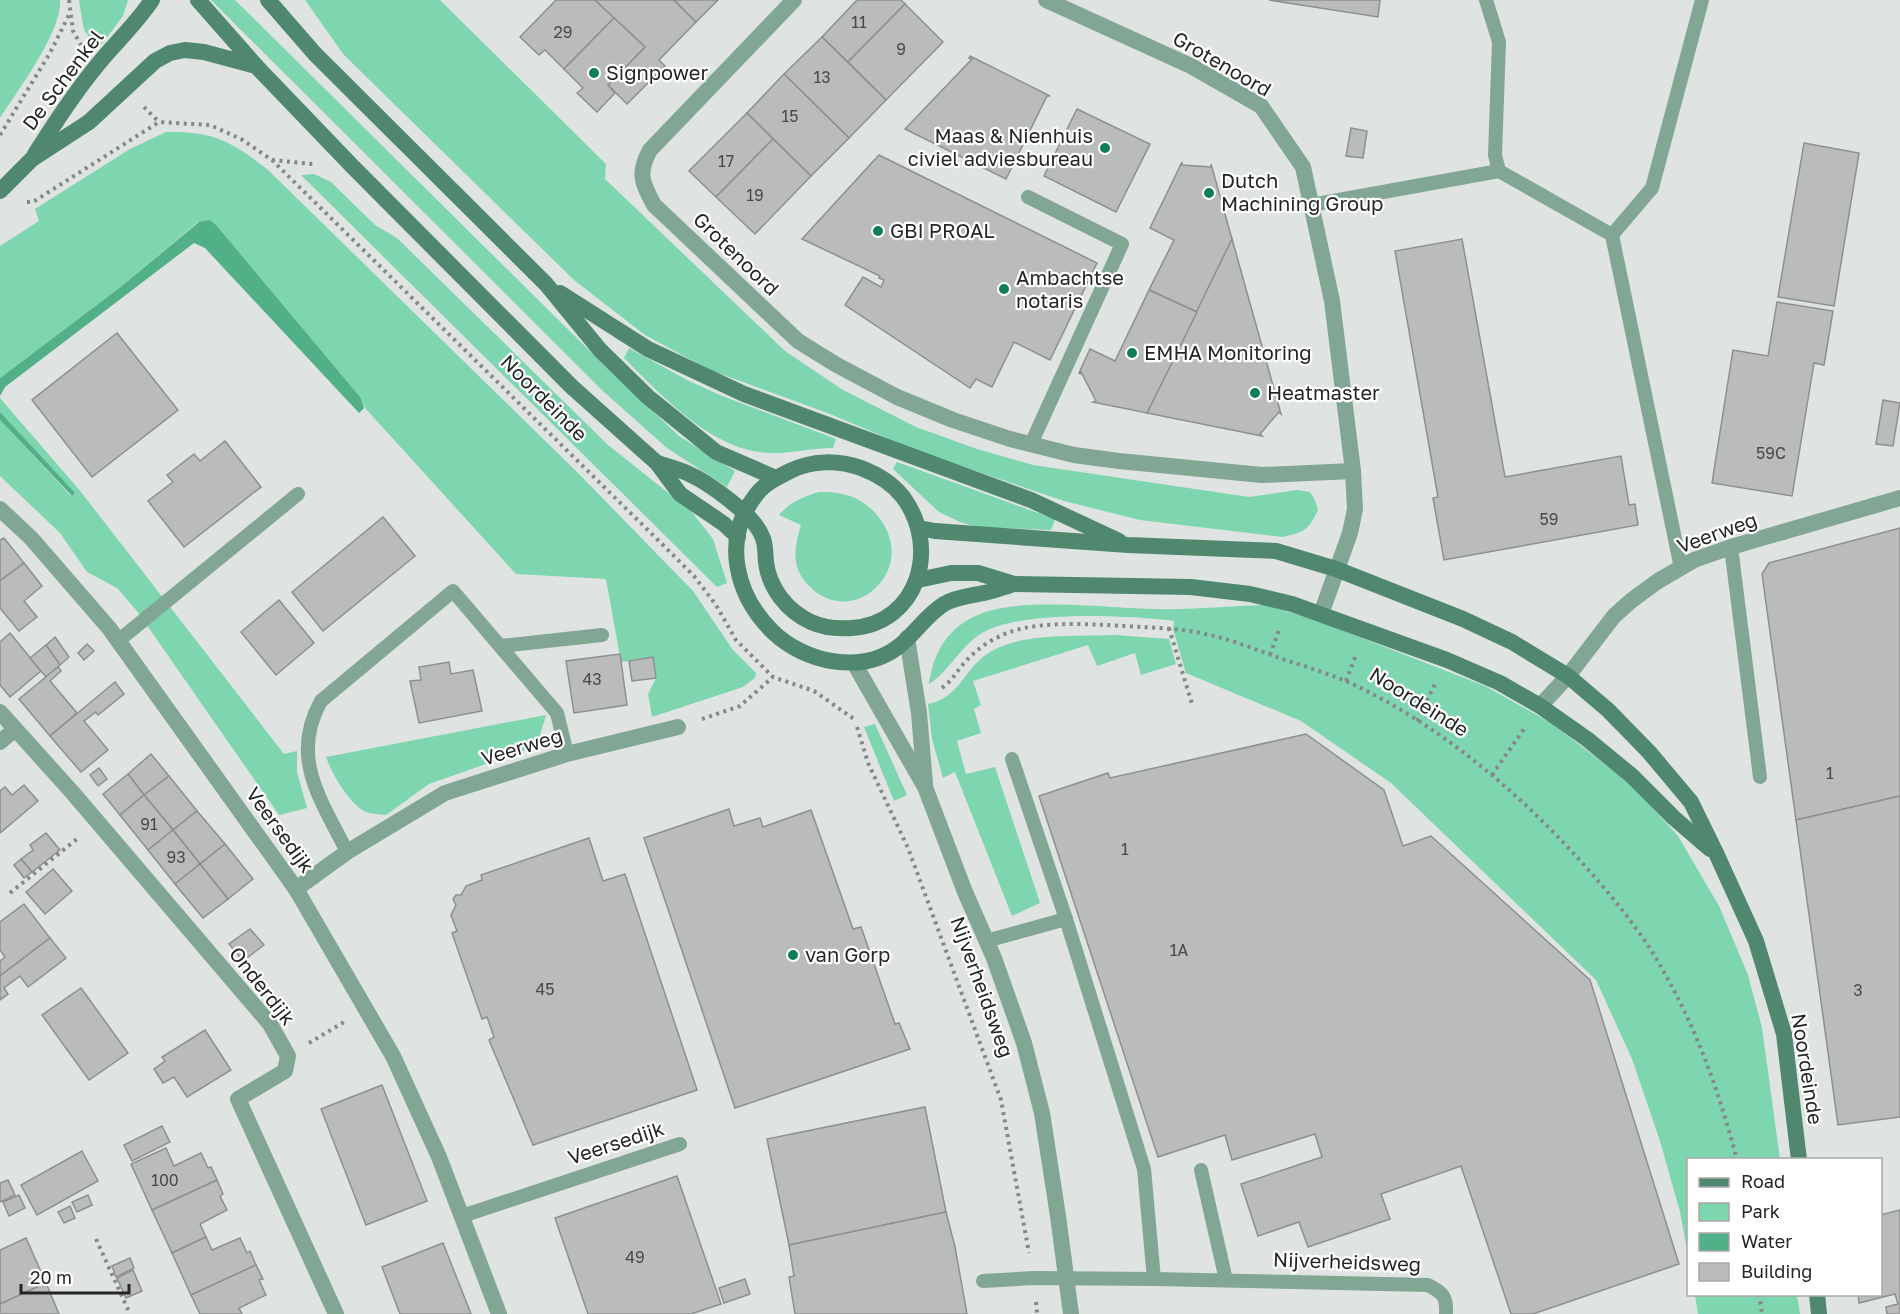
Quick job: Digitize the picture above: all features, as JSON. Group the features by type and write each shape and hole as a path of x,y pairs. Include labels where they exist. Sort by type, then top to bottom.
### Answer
{"main road":[{"name":"De Schenkel","path":"32,159 67,104 152,0"},
{"name":"Noordeinde","path":"198,0 257,67 361,176 572,387 657,463 680,494 724,524 738,537"},
{"path":"268,0 315,54 546,284 600,350 648,397 716,452 776,478"},
{"name":"De Schenkel","path":"0,190 32,159 88,123 155,62 170,53 185,50 204,52 257,67"},
{"path":"546,284 648,349 744,394 1031,500 1128,545"},
{"path":"745,512 756,524 762,536 769,574 777,595 810,622 830,628 857,627 878,623 900,606 918,580 921,559 919,528 910,507 897,489 874,473 849,464 824,462 800,466 776,478 757,493 745,512 738,537 736,563 744,593 756,615 776,635 795,649 817,657 854,663"},
{"name":"Noordeinde","path":"657,463 689,473 745,512"},
{"name":"Noordeinde","path":"919,528 1128,545 1276,551 1336,569 1463,619 1512,642 1568,676 1608,710 1649,752 1691,802 1716,853 1756,941 1784,1034 1799,1158"},
{"name":"Noordeinde","path":"918,580 951,573 978,573 1014,584 1191,587 1250,594 1292,604 1447,660 1500,683 1540,706 1596,746 1716,853"},
{"name":"Noordeinde","path":"854,663 897,648 943,605 956,598 1014,584"},
{"path":"900,606 907,638"},
{"path":"1817,1296 1819,1314"}],"street":[{"name":"Grotenoord","path":"794,0 650,150 644,162 642,182 654,204 798,340 835,364 897,397 953,420 1031,444 1074,454 1262,476 1353,471"},
{"name":"Grotenoord","path":"1046,0 1191,66 1262,106 1303,167 1332,301 1353,471 1355,509 1350,533 1321,614"},
{"name":"Veerweg","path":"1540,706 1568,676 1614,616 1632,600 1694,560 1900,498"},
{"name":"Veersedijk","path":"0,509 31,538 118,641 296,889 393,1056 439,1157 500,1314"},
{"name":"Nijverheidsweg","path":"907,638 917,700 925,787"},
{"name":"Nijverheidsweg","path":"854,663 925,787 1024,1043 1042,1113 1071,1314"},
{"name":"Onderdijk","path":"0,712 98,822 270,1024 288,1056 285,1071 238,1099 336,1314"},
{"name":"Veerweg","path":"296,889 347,852 445,793 567,754 678,727"},
{"path":"0,742 14,730"}],"lane":[{"path":"1486,0 1499,42 1495,155 1499,171"},
{"path":"1612,235 1653,188 1702,0"},
{"path":"1311,205 1499,171 1612,235 1681,568"},
{"path":"1028,197 1122,244 1031,444"},
{"path":"118,641 298,494"},
{"path":"1731,547 1760,777"},
{"path":"347,852 312,781 306,749 312,718 321,701 453,591 557,713 567,754"},
{"path":"501,646 602,635"},
{"path":"1012,759 1066,919 1144,1169 1154,1279"},
{"name":"Nijverheidsweg","path":"986,941 1066,919"},
{"name":"Veersedijk","path":"462,1216 680,1144"},
{"path":"1201,1170 1226,1280"},
{"name":"Nijverheidsweg","path":"983,1281 1033,1278 1428,1284 1443,1293 1446,1314"}],"path":[{"path":"0,135 50,53 70,12 69,0"},
{"name":"Noordeinde","path":"22,203 33,202 159,122 210,125 241,139 272,160 694,576 716,605 736,640 773,677"},
{"name":"Noordeinde","path":"917,700 933,695 951,681 966,660 981,646 1008,632 1038,626 1095,624 1169,628 1208,634 1346,681 1384,701 1492,775 1575,854 1619,905 1665,972 1707,1063 1736,1158"},
{"path":"1169,628 1192,704"},
{"path":"678,727 740,706 773,677 814,691 855,720 881,711"},
{"path":"1492,775 1540,706"},
{"name":"Nijverheidsweg","path":"855,720 868,763 908,848 1002,1100 1033,1278 1037,1314"},
{"path":"10,893 98,822"},
{"path":"288,1056 366,1008"},
{"path":"96,1239 130,1314"},
{"path":"1759,1296 1762,1314"}],"green space":[{"path":"0,0 60,0 59,13 47,44 0,118"},
{"path":"79,0 128,0 123,16 98,49 84,30"},
{"path":"211,0 235,0 609,370 679,436 735,471 727,487 667,448 604,392"},
{"path":"305,0 440,0 606,164 605,179 785,351 843,390 916,427 977,449 1033,465 1249,497 1297,490 1310,492 1318,510 1315,517 1305,529 1283,537 1140,520 1064,501 920,452 830,414 710,370 645,335 574,280 344,55"},
{"path":"166,132 197,133 221,140 243,151 267,169 580,475 693,591 733,650 756,673 755,678 743,687 652,717 648,694 656,678 653,658 621,662 606,579 516,574 365,408 361,398 217,226 198,222 118,289 0,378 0,246 39,221 35,209 130,149"},
{"path":"314,174 331,182 375,225 397,238 608,445 691,511 713,539 727,583 717,587 301,175"},
{"path":"629,348 687,380 722,396 836,439 833,448 768,453 740,447 721,439 685,416 638,372 624,358"},
{"path":"0,398 81,492 284,754 297,751 297,772 307,808 279,815 137,611 117,588 87,572 60,533 0,476 0,420 71,496 74,493 0,412"},
{"path":"897,462 1055,519 1051,530 977,527 960,522 939,512 893,469"},
{"path":"820,492 838,493 861,501 880,519 890,539 891,558 886,575 875,589 860,598 843,601 825,598 808,585 796,564 796,549 801,525 779,515 798,500"},
{"path":"1040,605 1194,608 1266,605 1318,621 1485,686 1551,723 1632,785 1678,836 1719,906 1748,975 1762,1028 1780,1158 1687,1158 1687,1249 1680,1212 1660,1141 1632,1059 1596,980 1391,783 1301,721 1186,673 1173,629 1174,621 1131,617 1076,616 1021,621 999,626 974,638 929,684 934,661 951,633 969,619 997,609"},
{"path":"1115,635 1169,639 1176,664 1141,675 1135,653 1097,666 1088,645 973,681 981,705 974,709 981,733 957,741 966,774 995,767 1040,903 1012,916 955,772 943,778 932,739 928,704 946,697 983,657 1012,643 1046,637"},
{"path":"546,715 539,738 526,750 429,784 386,815 366,812 353,802 332,772 326,757"},
{"path":"875,724 907,795 894,801 864,727"},
{"path":"1695,1296 1797,1296 1800,1314 1698,1314"}],"water":[{"path":"210,220 361,398 364,408 359,413 205,248 194,243 5,387 0,396 0,378 118,289 199,222"},
{"path":"0,412 75,493 72,496 0,420"}],"building":[{"path":"556,0 595,0 614,18 564,69 545,50 539,55 520,37"},
{"path":"595,0 674,0 696,22 659,60 665,66 627,104 608,85 645,47"},
{"path":"674,0 718,0 696,22"},
{"path":"857,0 901,0 905,4 848,62 822,37"},
{"path":"1269,0 1380,0 1378,17"},
{"path":"905,4 943,42 886,100 848,62"},
{"path":"614,18 645,47 608,85 615,93 597,112 577,93 583,88 564,69"},
{"path":"822,37 886,100 849,138 784,74"},
{"path":"970,56 1050,96 1047,96 1006,179 905,129 972,59 969,58"},
{"path":"784,74 849,138 811,176 747,113"},
{"path":"1077,109 1150,144 1116,212 1044,176"},
{"path":"747,113 773,139 716,197 689,171"},
{"path":"1351,128 1367,131 1363,158 1346,156"},
{"path":"773,139 811,176 755,234 716,197"},
{"path":"1804,143 1859,153 1834,306 1778,297"},
{"path":"879,155 1097,263 1050,360 1014,342 992,387 976,379 970,388 845,305 863,277 881,287 884,280 802,239"},
{"path":"1182,162 1182,165 1211,167 1211,164 1232,239 1197,312 1149,290 1174,240 1150,228"},
{"path":"1232,239 1281,414 1279,412 1260,434 1262,436 1147,413"},
{"path":"1462,239 1505,477 1621,456 1629,505 1635,504 1638,525 1444,560 1433,498 1438,497 1395,251"},
{"path":"1149,290 1197,312 1147,413 1093,402 1096,401 1081,372 1079,373 1090,349 1115,361"},
{"path":"1777,302 1833,311 1824,365 1814,363 1792,496 1712,483 1733,350 1768,356"},
{"path":"117,333 178,410 92,477 32,400"},
{"path":"1883,400 1900,403 1893,446 1876,444"},
{"path":"225,441 261,487 184,547 148,501 173,482 167,475 194,454 200,461"},
{"path":"383,517 415,556 323,631 292,592"},
{"path":"1900,528 1900,796 1796,820 1762,574 1769,563"},
{"path":"4,538 24,563 0,581 0,540"},
{"path":"24,563 42,586 24,601 37,617 19,631 0,608 0,581"},
{"path":"279,600 314,643 276,675 241,632"},
{"path":"10,633 41,671 10,697 0,685 0,642"},
{"path":"55,637 69,657 60,665 46,645"},
{"path":"87,644 94,651 84,660 78,653"},
{"path":"46,645 60,665 46,677 30,658"},
{"path":"620,654 627,705 574,713 566,661"},
{"path":"653,657 656,678 632,681 629,661"},
{"path":"449,662 451,674 473,670 482,711 419,723 410,681 421,680 419,667"},
{"path":"58,667 61,671 50,681 77,713 50,736 19,699"},
{"path":"115,682 124,694 98,715 96,712 84,721 108,750 81,772 50,736"},
{"path":"1306,734 1384,790 1403,846 1431,836 1590,980 1679,1264 1533,1314 1511,1314 1461,1166 1381,1194 1390,1219 1308,1247 1299,1222 1258,1236 1241,1184 1322,1157 1315,1134 1232,1160 1225,1135 1158,1157 1039,796 1108,773 1110,778"},
{"path":"151,754 169,776 144,795 128,774"},
{"path":"99,768 107,779 98,786 90,775"},
{"path":"128,774 144,795 120,815 103,794"},
{"path":"169,776 197,811 173,830 144,795"},
{"path":"24,785 38,801 0,833 0,791 5,787 12,795"},
{"path":"144,795 173,830 148,850 120,815"},
{"path":"1900,796 1900,1117 1838,1125 1796,820"},
{"path":"729,809 734,826 760,818 763,827 811,810 853,929 861,927 895,1024 899,1023 910,1049 735,1108 644,838"},
{"path":"197,811 225,844 200,864 173,830"},
{"path":"173,830 200,864 175,884 148,850"},
{"path":"46,833 60,850 32,872 21,859 33,850 30,845"},
{"path":"589,838 603,881 625,874 697,1090 533,1145 489,1040 494,1037 487,1017 482,1019 452,933 457,931 451,915 456,905 453,899 456,895 461,895 466,886 482,880 481,875"},
{"path":"225,844 253,879 228,899 200,864"},
{"path":"21,859 32,872 24,878 14,865"},
{"path":"200,864 228,899 203,918 175,884"},
{"path":"53,869 72,891 45,914 26,892"},
{"path":"24,904 50,938 0,976 0,961 5,957 0,950 0,922"},
{"path":"250,929 264,945 243,961 229,944"},
{"path":"50,938 66,958 28,987 20,976 4,988 8,994 0,1000 0,976"},
{"path":"81,988 128,1053 89,1080 42,1015"},
{"path":"205,1030 231,1070 187,1097 174,1077 163,1083 154,1069 165,1061 162,1057"},
{"path":"382,1085 427,1201 366,1225 321,1109"},
{"path":"925,1107 946,1212 789,1245 767,1139"},
{"path":"162,1126 170,1142 132,1161 124,1145"},
{"path":"166,1148 174,1166 201,1153 217,1180 152,1210 131,1164"},
{"path":"82,1151 98,1181 37,1215 21,1185"},
{"path":"677,1176 721,1304 691,1314 588,1314 555,1218"},
{"path":"8,1180 15,1195 0,1202 0,1183"},
{"path":"217,1180 223,1194 220,1196 227,1210 200,1224 206,1237 172,1253 152,1210"},
{"path":"19,1195 25,1208 9,1216 3,1202"},
{"path":"88,1195 92,1205 77,1212 72,1202"},
{"path":"70,1206 75,1218 64,1223 58,1212"},
{"path":"1900,1210 1900,1314 1887,1314 1886,1307 1898,1304 1895,1294 1859,1303 1858,1296 1882,1296 1882,1214"},
{"path":"946,1212 967,1314 795,1314 789,1277 794,1276 789,1245"},
{"path":"206,1237 212,1250 240,1238 247,1253 250,1251 256,1265 191,1295 172,1253"},
{"path":"26,1238 46,1283 0,1304 0,1250"},
{"path":"443,1243 471,1314 400,1314 382,1267"},
{"path":"130,1258 134,1268 116,1277 112,1266"},
{"path":"256,1265 263,1279 259,1280 266,1295 239,1308 242,1314 200,1314 191,1295"},
{"path":"133,1270 142,1291 126,1298 117,1278"},
{"path":"745,1279 750,1294 724,1303 719,1288"},
{"path":"46,1283 59,1314 0,1314 0,1304"}],"place":[{"name":"Signpower","path":"594,73"},
{"name":"Maas & Nienhuis civiel adviesbureau","path":"1105,148"},
{"name":"Dutch Machining Group","path":"1209,193"},
{"name":"GBI PROAL","path":"878,231"},
{"name":"Ambachtse notaris","path":"1004,289"},
{"name":"EMHA Monitoring","path":"1132,353"},
{"name":"Heatmaster","path":"1255,393"},
{"name":"van Gorp","path":"793,955"}]}
